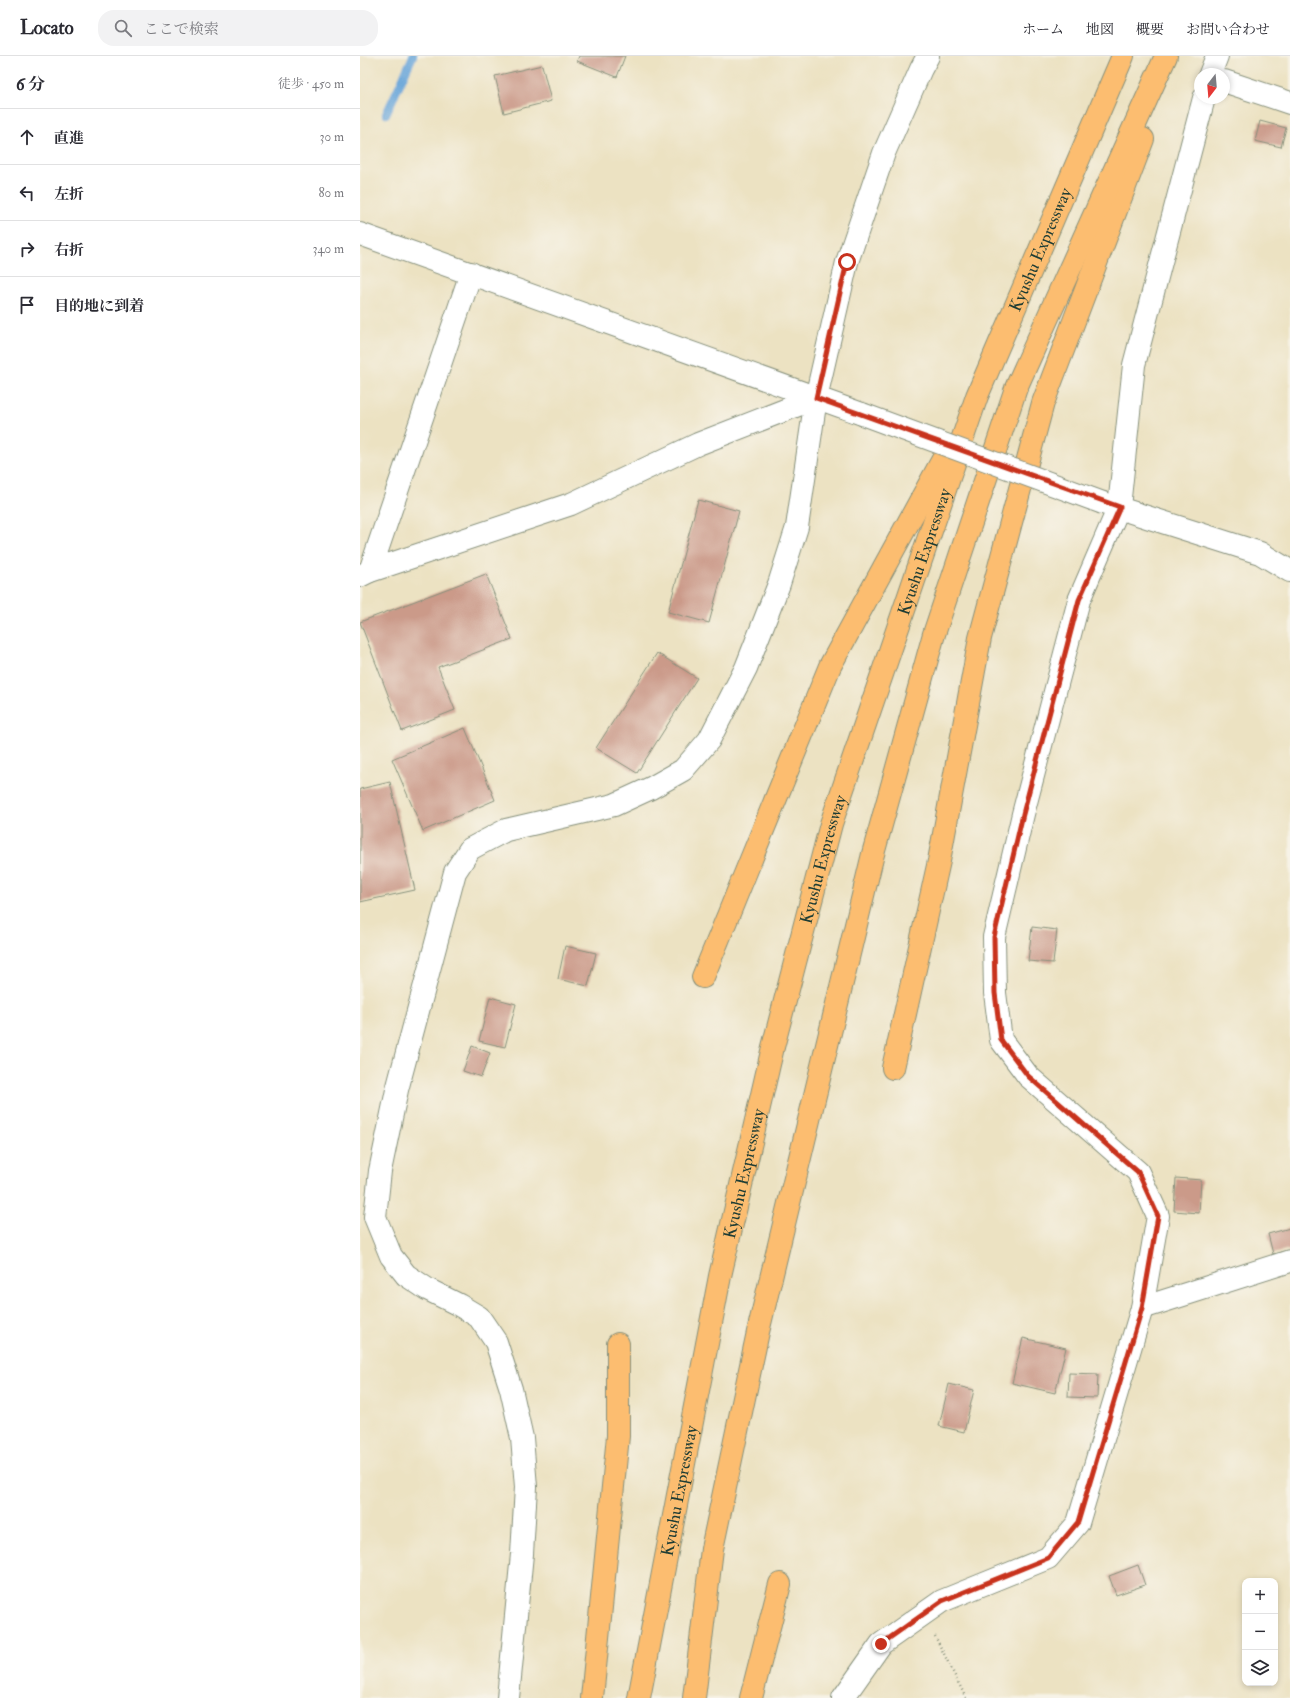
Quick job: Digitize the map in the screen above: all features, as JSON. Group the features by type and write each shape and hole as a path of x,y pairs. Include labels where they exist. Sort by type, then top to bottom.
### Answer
{"highway":[{"name":"Kyushu Expressway","path":"639,1698 720,1276 773,1047 831,824 977,396 1123,56"},
{"name":"Kyushu Expressway","path":"694,1698 712,1549 758,1332 873,854 934,634 1016,388 1166,56"},
{"path":"893,1068 939,862 980,638 1043,403 1175,56"},
{"path":"703,977 830,666 977,396"},
{"path":"592,1698 618,1436 618,1344"},
{"path":"751,1698 780,1584"}],"street":[{"path":"508,1698 522,1554 526,1487 522,1438 512,1389 496,1342 479,1317 459,1304 427,1289 406,1275 391,1256 375,1217 380,1171 397,1090 455,872 470,849 506,830 614,805 651,788 683,770 709,740 746,668 779,584 797,527 816,398 847,262 884,153 928,56"},
{"path":"1212,68 1217,56"},
{"path":"1230,83 1290,103"},
{"path":"843,1698 881,1644 942,1601 1048,1558 1078,1522 1142,1308 1158,1216 1138,1172 1028,1076 1001,1040 995,993 994,937 1023,814 1079,600 1111,505 1134,365 1202,104"},
{"path":"360,234 1111,505 1260,553 1290,571"},
{"path":"365,573 471,273"},
{"path":"365,573 571,504 698,444 816,398"},
{"path":"1142,1308 1290,1261"}],"path":[{"path":"924,1614 966,1698"}],"building":[{"path":"579,56 625,56 617,77 577,61"},
{"path":"542,65 551,101 504,113 495,76"},
{"path":"1260,121 1286,128 1281,147 1255,141"},
{"path":"698,500 739,511 709,623 668,612"},
{"path":"486,574 512,639 438,667 455,710 402,731 360,622"},
{"path":"657,653 697,678 637,773 596,748"},
{"path":"465,728 495,800 423,831 392,759"},
{"path":"390,782 415,890 360,902 360,789"},
{"path":"1032,927 1057,930 1053,963 1028,961"},
{"path":"565,946 596,953 588,986 558,979"},
{"path":"490,997 516,1004 505,1047 479,1041"},
{"path":"472,1046 490,1053 481,1077 463,1071"},
{"path":"1176,1178 1201,1180 1199,1213 1174,1211"},
{"path":"1290,1228 1290,1250 1273,1254 1268,1234"},
{"path":"1023,1338 1066,1348 1055,1393 1012,1383"},
{"path":"1069,1373 1098,1374 1097,1398 1068,1397"},
{"path":"949,1384 974,1390 964,1432 939,1426"},
{"path":"1138,1565 1145,1585 1116,1595 1109,1576"}],"waterway":[{"path":"386,114 413,56"}],"route":[{"path":"847,262 816,398 1120,507 1079,600 1023,814 994,937 995,993 1001,1040 1028,1076 1138,1172 1158,1216 1142,1308 1078,1522 1048,1558 942,1601 881,1644"}]}
